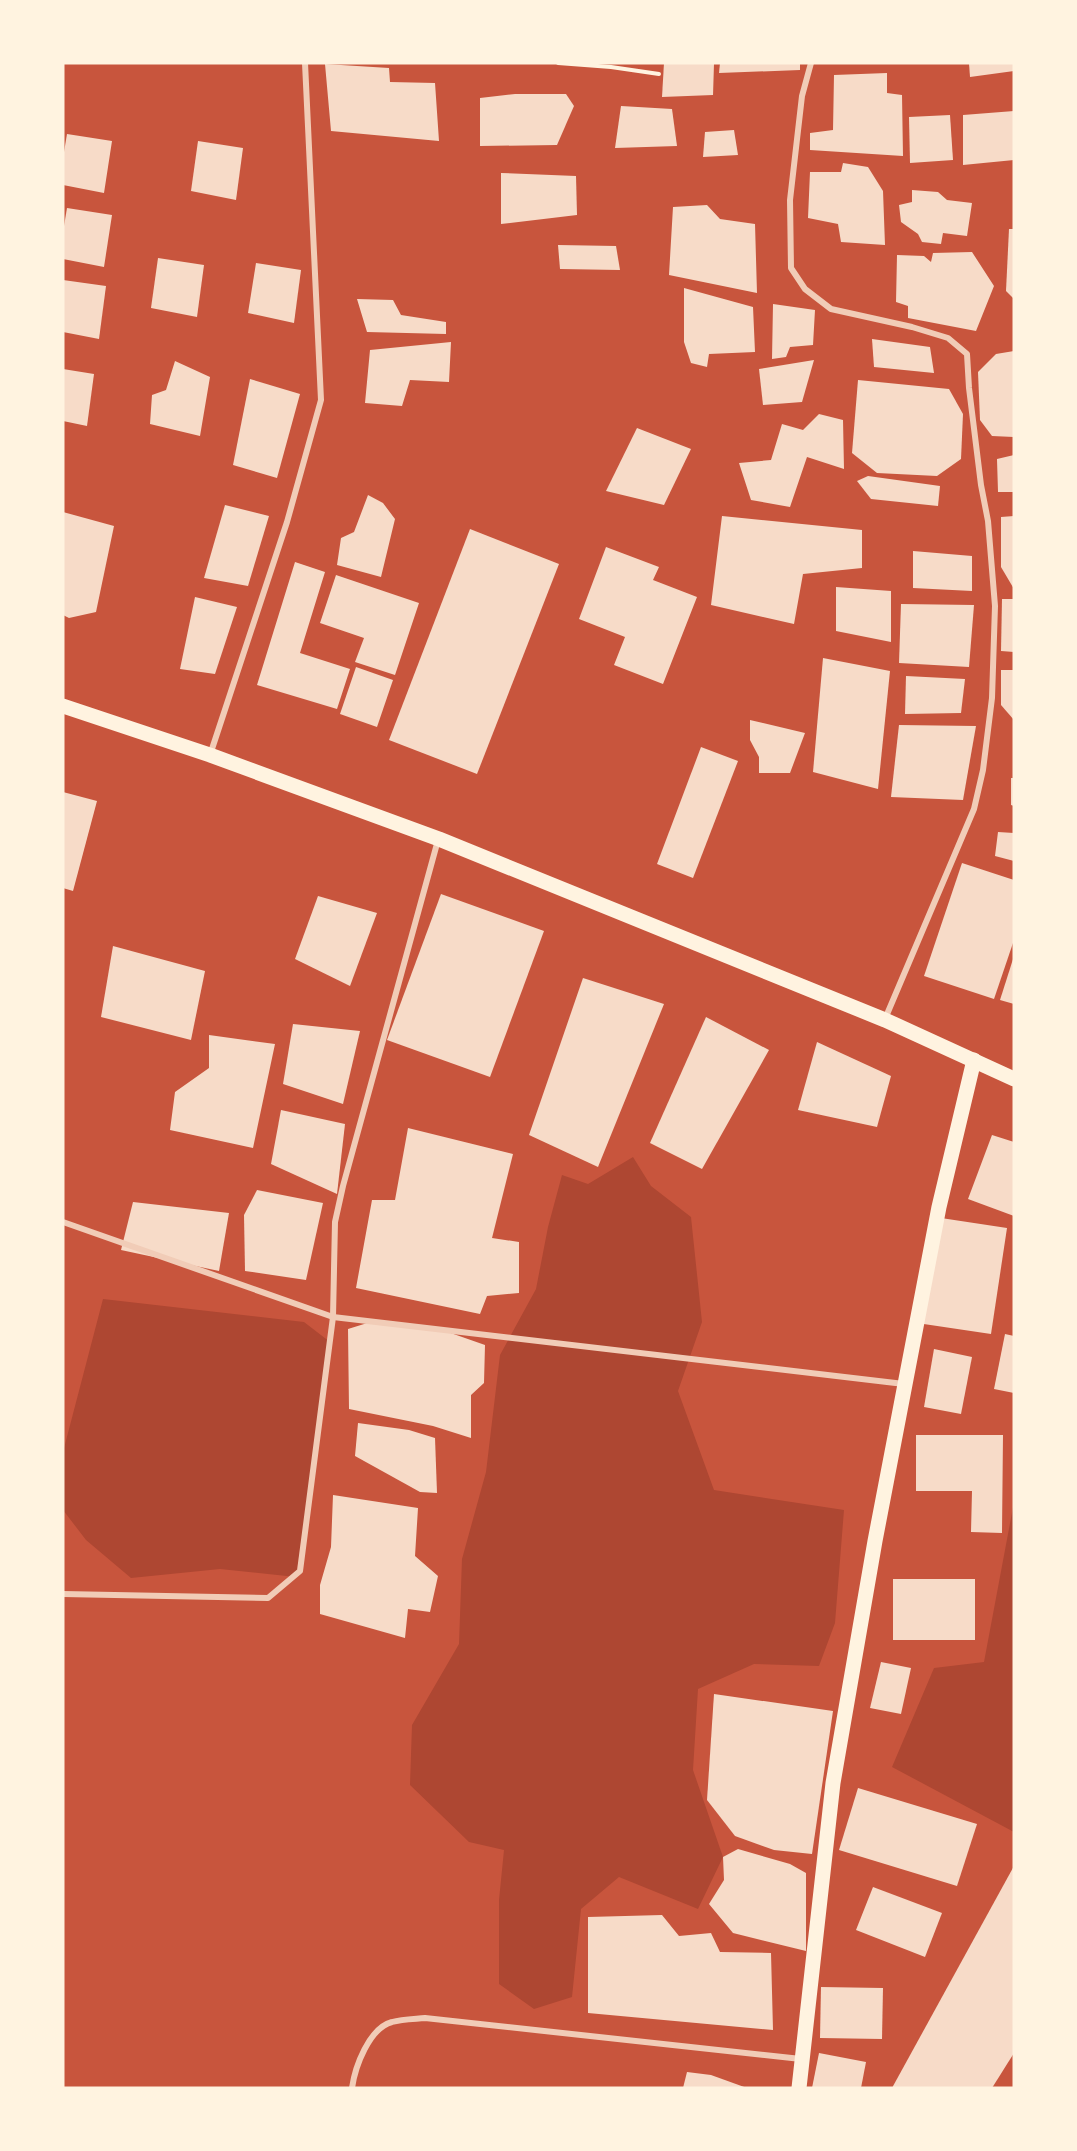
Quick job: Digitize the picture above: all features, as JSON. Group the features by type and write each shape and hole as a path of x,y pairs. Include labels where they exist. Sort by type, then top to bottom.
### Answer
{"main road":[{"path":"63,706 210,755 438,839 885,1020 1014,1079"},
{"path":"799,2088 833,1783 874,1541 939,1207 974,1060"}],"street":[{"path":"210,755 287,522 321,400 305,63"},
{"path":"811,63 802,96 790,200 791,268 805,289 831,309 912,327 948,338 967,354 981,485 988,521 994,596 992,698 983,770 974,809 885,1020"},
{"path":"63,1594 268,1598 300,1571 333,1317 335,1222 438,839"},
{"path":"63,1222 333,1317 905,1384"},
{"path":"352,2088 360,2056 373,2036 389,2022 425,2018 802,2059"}],"path":[{"path":"558,63 659,74"}],"shaded area":[{"path":"633,1157 651,1186 691,1217 702,1322 678,1391 714,1490 844,1510 835,1623 819,1666 754,1664 698,1689 693,1770 723,1857 698,1909 619,1877 581,1909 572,1997 534,2009 499,1984 499,1900 504,1850 469,1842 410,1785 412,1725 459,1644 462,1559 486,1472 500,1355 536,1289 548,1227 562,1175 588,1184"},
{"path":"103,1299 304,1322 330,1342 296,1577 220,1569 131,1578 86,1540 63,1510 63,1452"},
{"path":"1014,1502 1014,1832 892,1767 934,1668 984,1662"}],"building":[{"path":"664,63 714,63 713,95 662,97"},
{"path":"720,63 800,63 800,70 719,73"},
{"path":"969,63 1014,63 1014,71 970,77"},
{"path":"325,64 389,68 390,82 435,83 439,141 331,131"},
{"path":"887,73 887,93 902,95 903,156 810,150 810,133 833,130 834,75"},
{"path":"515,94 566,94 574,106 557,145 480,146 480,98"},
{"path":"621,106 672,109 677,146 615,148"},
{"path":"1014,111 1014,160 963,165 963,115"},
{"path":"950,115 953,160 910,163 909,117"},
{"path":"734,130 738,155 703,157 705,132"},
{"path":"67,134 112,141 104,193 63,185 63,158"},
{"path":"198,141 243,148 236,200 191,191"},
{"path":"843,163 868,167 883,191 885,245 841,242 838,224 808,218 810,172 841,172"},
{"path":"501,173 576,176 577,215 501,224"},
{"path":"912,190 938,192 947,200 972,203 967,236 943,233 941,244 922,242 918,234 901,222 899,205 912,202"},
{"path":"707,205 720,219 755,224 757,293 669,275 673,207"},
{"path":"67,208 112,215 104,267 63,259 63,232"},
{"path":"1009,229 1014,229 1014,299 1006,291"},
{"path":"558,245 616,246 620,270 560,269"},
{"path":"972,252 994,286 976,331 908,318 908,306 896,302 897,255 924,256 931,262 933,253"},
{"path":"158,258 204,265 197,317 151,308"},
{"path":"256,263 301,270 294,323 248,313"},
{"path":"63,280 106,286 99,339 63,332"},
{"path":"684,288 753,307 755,352 709,354 707,367 691,363 684,342"},
{"path":"357,299 393,300 401,315 446,322 446,334 367,332"},
{"path":"773,304 815,310 813,345 790,347 786,357 772,359"},
{"path":"872,339 930,347 934,373 874,367"},
{"path":"451,342 449,382 410,380 402,406 365,403 370,350"},
{"path":"1014,351 1014,437 992,436 980,420 978,372 996,354"},
{"path":"814,360 802,402 763,405 759,369"},
{"path":"175,361 210,377 200,436 150,424 152,395 166,390"},
{"path":"63,369 94,374 87,426 63,421"},
{"path":"250,379 300,394 277,478 233,465"},
{"path":"858,380 949,389 963,414 961,459 937,476 877,473 852,453"},
{"path":"819,414 843,420 844,469 807,457 790,507 751,500 739,463 771,460 782,424 803,430"},
{"path":"637,428 691,449 664,505 606,491"},
{"path":"1014,455 1014,492 998,492 997,459"},
{"path":"868,476 940,486 938,506 871,499 857,481"},
{"path":"368,495 383,503 395,519 381,577 337,565 341,538 354,532"},
{"path":"225,505 269,516 248,586 204,578"},
{"path":"63,512 114,526 96,612 69,618 63,615"},
{"path":"722,516 862,530 862,568 803,574 794,624 711,605"},
{"path":"1014,516 1014,589 1001,567 1001,517"},
{"path":"470,529 559,564 477,774 389,740"},
{"path":"606,547 659,567 653,580 697,597 663,684 614,665 625,637 579,619"},
{"path":"913,551 972,556 972,591 913,588"},
{"path":"295,562 325,572 300,653 350,669 337,709 257,685"},
{"path":"336,575 419,603 395,675 355,662 364,638 320,623"},
{"path":"836,587 891,591 891,642 836,631"},
{"path":"195,597 237,607 215,674 180,669"},
{"path":"1002,599 1014,599 1014,652 1001,651"},
{"path":"901,604 974,605 969,667 899,663"},
{"path":"823,658 890,671 878,789 813,772"},
{"path":"356,667 393,680 377,727 340,714"},
{"path":"1001,670 1014,670 1014,720 1001,705"},
{"path":"906,676 965,679 961,713 905,714"},
{"path":"750,720 805,733 790,773 759,773 759,757 750,740"},
{"path":"899,725 976,726 963,800 891,797"},
{"path":"701,747 738,761 693,878 657,864"},
{"path":"1011,778 1014,778 1014,806 1011,805"},
{"path":"63,792 97,801 73,891 63,888"},
{"path":"998,832 1014,833 1014,861 995,856"},
{"path":"962,863 1014,880 1014,940 994,999 924,976"},
{"path":"441,894 544,931 490,1077 387,1040"},
{"path":"318,896 377,913 350,986 295,959"},
{"path":"113,946 205,971 191,1040 101,1017"},
{"path":"1014,956 1014,1004 1000,1000"},
{"path":"583,978 664,1004 598,1167 529,1135"},
{"path":"706,1017 769,1050 702,1169 650,1143"},
{"path":"293,1024 360,1031 343,1104 283,1084"},
{"path":"209,1035 275,1044 253,1148 170,1130 175,1092 209,1068"},
{"path":"817,1042 891,1076 877,1127 798,1110"},
{"path":"281,1110 345,1124 337,1194 271,1164"},
{"path":"408,1128 513,1154 492,1238 519,1242 519,1293 487,1296 480,1314 356,1288 372,1200 395,1200"},
{"path":"992,1135 1014,1142 1014,1216 968,1199"},
{"path":"257,1190 323,1203 306,1280 245,1271 244,1215"},
{"path":"133,1202 229,1213 219,1271 121,1250"},
{"path":"941,1218 1007,1228 991,1334 917,1323"},
{"path":"377,1320 445,1331 485,1345 484,1383 471,1395 471,1438 433,1426 349,1409 348,1329"},
{"path":"1005,1334 1014,1336 1014,1393 994,1389"},
{"path":"934,1349 972,1357 961,1414 924,1407"},
{"path":"358,1423 409,1430 435,1438 437,1493 420,1492 355,1456"},
{"path":"916,1435 1003,1435 1002,1533 971,1532 972,1491 916,1491"},
{"path":"333,1495 418,1508 415,1556 438,1576 430,1612 408,1609 405,1638 320,1614 320,1585 331,1547"},
{"path":"893,1579 975,1579 975,1640 893,1640"},
{"path":"881,1662 911,1668 901,1714 870,1708"},
{"path":"714,1694 833,1711 812,1854 774,1850 735,1836 707,1800"},
{"path":"858,1788 977,1824 957,1886 839,1850"},
{"path":"738,1849 790,1864 806,1873 806,1951 733,1933 709,1904 724,1880 723,1857"},
{"path":"1014,1866 1014,2053 992,2088 892,2088"},
{"path":"873,1887 942,1913 925,1957 856,1930"},
{"path":"662,1915 679,1936 711,1933 720,1952 771,1953 773,2030 588,2013 588,1917"},
{"path":"821,1987 883,1988 882,2039 820,2038"},
{"path":"819,2053 866,2062 861,2088 812,2088"},
{"path":"687,2072 711,2075 747,2088 683,2088"}]}
